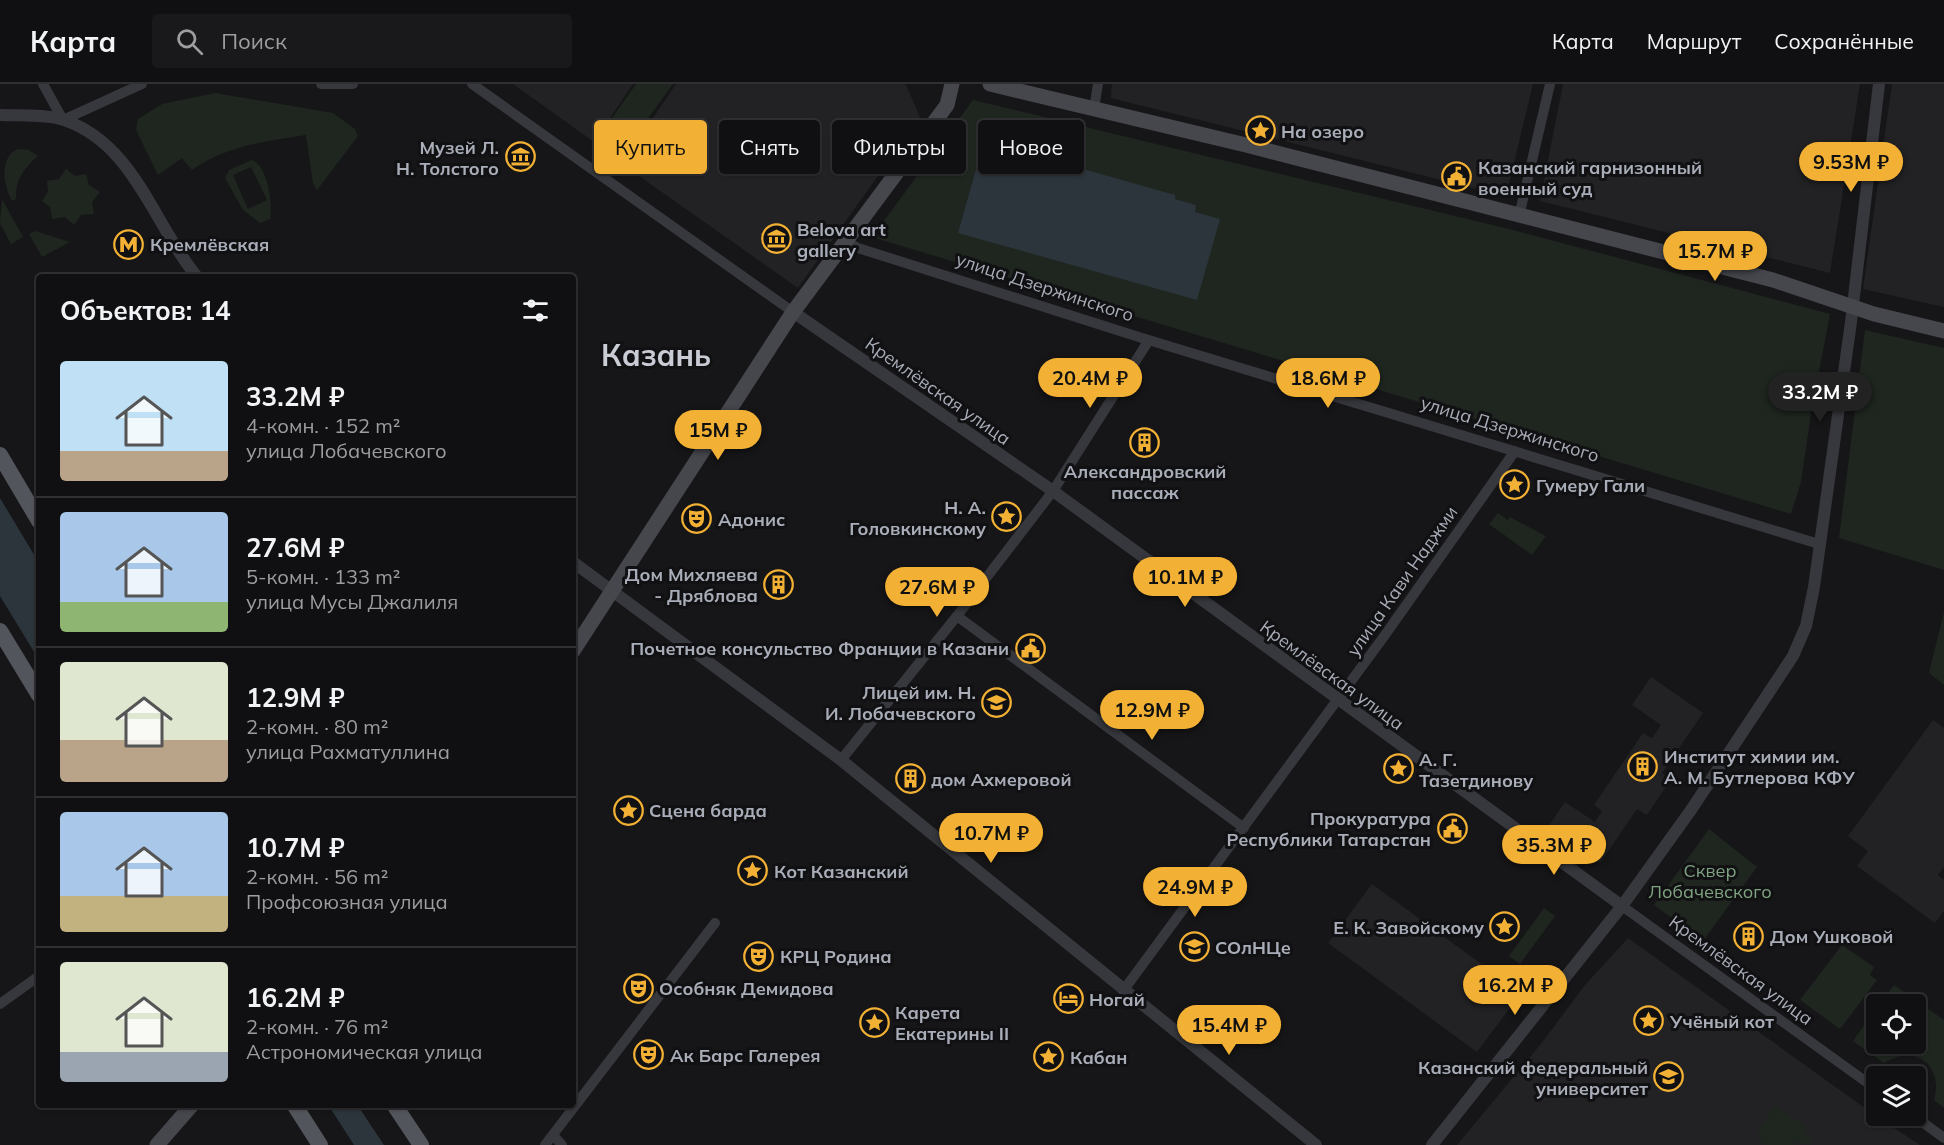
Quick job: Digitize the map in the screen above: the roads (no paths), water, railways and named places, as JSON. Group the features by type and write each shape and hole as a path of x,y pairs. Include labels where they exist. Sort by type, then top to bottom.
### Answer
{"main road":[{"path":"576,647 793,312 947,105 952,84"},
{"path":"990,84 1246,145 1773,280 1874,314 1944,331"},
{"path":"0,455 36,516"},
{"path":"0,631 36,690"},
{"path":"157,1145 189,1108"},
{"path":"297,1108 320,1145"},
{"path":"396,1108 421,1145"}],"street":[{"path":"43,84 63,120"},
{"path":"63,120 142,84"},
{"path":"321,84 353,84"},
{"name":"Кремлёвская улица","path":"472,84 793,312 1053,491 1337,701 1866,1082"},
{"path":"1094,109 1098,84"},
{"path":"1518,216 1550,84"},
{"path":"1432,1145 1622,906 1691,810 1793,656 1806,626 1852,305 1879,84"},
{"path":"0,115 63,120 89,134 124,164 195,274"},
{"name":"улица Дзержинского","path":"846,241 858,248 1149,340 1819,544"},
{"path":"841,760 957,616 1053,491 1149,340"},
{"name":"улица Кави Наджми","path":"1123,991 1337,701 1515,451"},
{"path":"576,563 841,760 1123,991 1316,1145"},
{"path":"957,616 1244,828"},
{"path":"576,1106 715,923"},
{"path":"0,1004 36,978"},
{"path":"545,1145 574,1108"},
{"path":"1926,1125 1944,1138"},
{"path":"553,1136 562,1145"}],"place":[{"name":"На озеро","path":"1260,131"},
{"name":"Музей Л. Н. Толстого","path":"520,157"},
{"name":"Казанский гарнизонный военный суд","path":"1457,177"},
{"name":"Belova art gallery","path":"776,239"},
{"name":"Кремлёвская","path":"129,244"},
{"name":"Александровский пассаж","path":"1145,442"},
{"name":"Гумеру Гали","path":"1515,485"},
{"name":"Н. А. Головкинскому","path":"1007,517"},
{"name":"Адонис","path":"697,519"},
{"name":"Дом Михляева - Дряблова","path":"779,584"},
{"name":"Почетное консульство Франции в Казани","path":"1030,648"},
{"name":"Лицей им. Н. И. Лобачевского","path":"997,702"},
{"name":"Институт химии им. А. М. Бутлерова КФУ","path":"1643,766"},
{"name":"А. Г. Тазетдинову","path":"1398,769"},
{"name":"дом Ахмеровой","path":"910,779"},
{"name":"Сцена барда","path":"628,810"},
{"name":"Прокуратура Республики Татарстан","path":"1452,828"},
{"name":"Кот Казанский","path":"753,871"},
{"name":"Е. К. Завойскому","path":"1505,927"},
{"name":"Дом Ушковой","path":"1749,936"},
{"name":"СОлНЦе","path":"1194,947"},
{"name":"КРЦ Родина","path":"759,956"},
{"name":"Особняк Демидова","path":"638,988"},
{"name":"Ногай","path":"1068,999"},
{"name":"Учёный кот","path":"1649,1021"},
{"name":"Карета Екатерины II","path":"874,1022"},
{"name":"Ак Барс Галерея","path":"649,1055"},
{"name":"Кабан","path":"1049,1057"},
{"name":"Казанский федеральный университет","path":"1669,1077"}],"district":[{"name":"Казань","path":"656,355"}],"park label":[{"name":"Сквер Лобачевского","path":"1710,880"}]}
